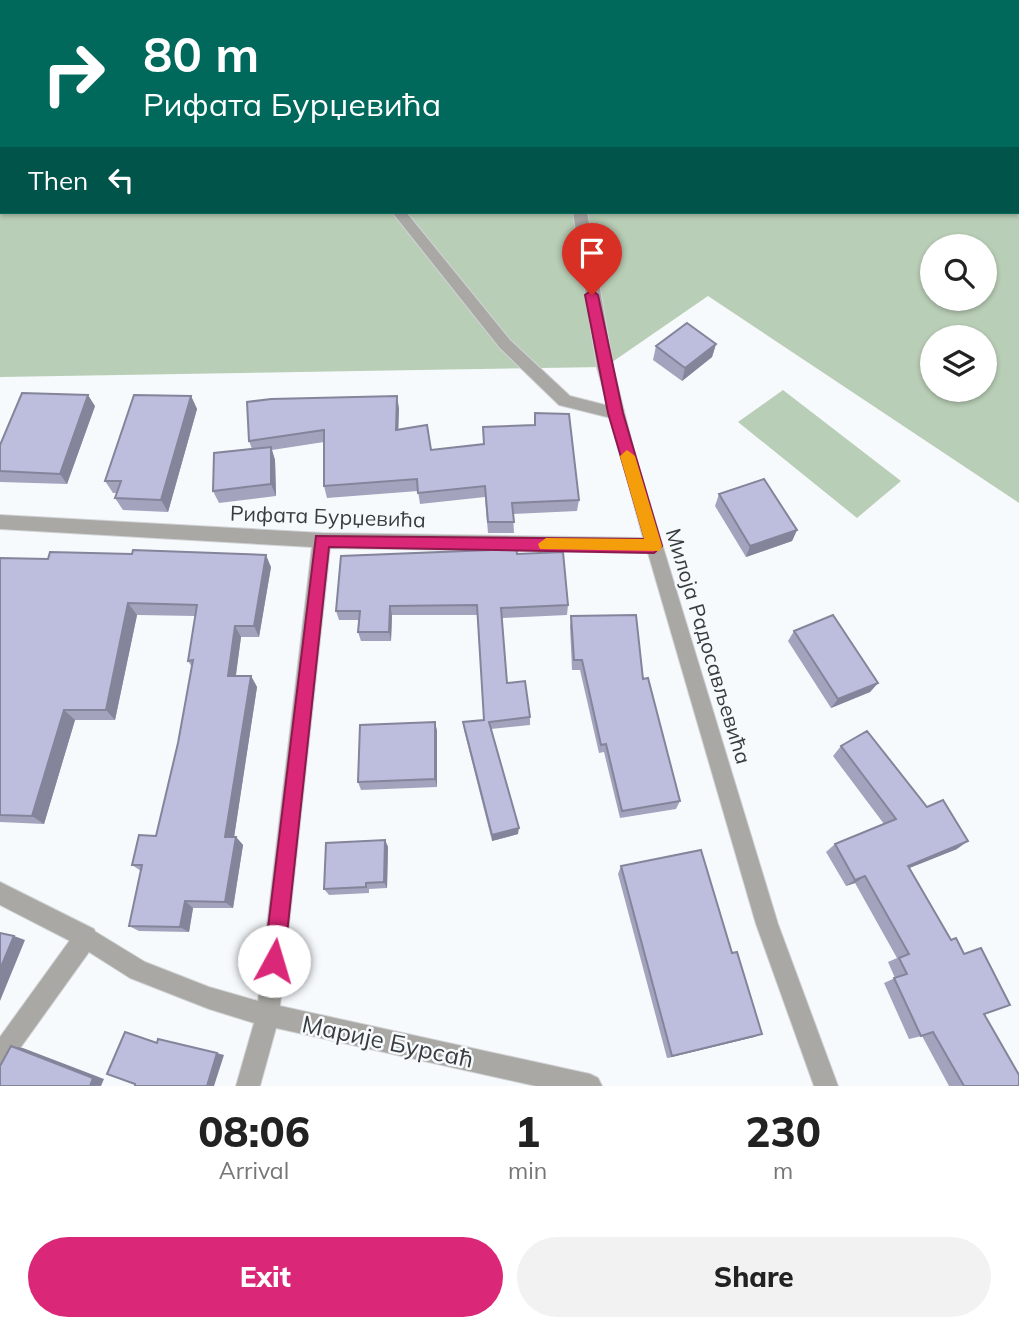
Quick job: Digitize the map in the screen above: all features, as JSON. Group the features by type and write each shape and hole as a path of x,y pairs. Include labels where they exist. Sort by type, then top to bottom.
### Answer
{"street":[{"path":"401,214 505,344 565,401 615,413"},
{"name":"Милоја Радосављевића","path":"580,214 594,307 615,413 767,924 826,1086"},
{"name":"Рифата Бурџевића","path":"0,522 322,540 654,546"},
{"path":"248,1086 268,1015 322,540"},
{"name":"Марије Бурсаћ","path":"0,893 86,937 138,970 209,999 268,1015 590,1086"},
{"path":"0,1057 86,937"}],"green space":[{"path":"0,214 1019,214 1019,503 708,296 605,367 0,377"},
{"path":"783,390 901,481 857,518 738,422"}],"building":[{"path":"687,323 716,344 685,368 656,346"},
{"path":"22,393 88,395 60,474 0,471 0,445"},
{"path":"134,395 191,396 161,500 115,498 121,481 105,481"},
{"path":"397,396 396,430 427,425 431,450 484,444 483,427 535,425 535,413 569,414 579,500 512,503 514,522 488,522 485,486 418,493 417,479 324,486 324,430 249,441 247,402"},
{"path":"271,447 271,484 213,491 214,453"},
{"path":"764,479 797,530 750,546 719,494"},
{"path":"489,543 516,543 517,554 563,552 568,605 501,608 507,683 525,681 530,717 489,722 519,828 492,835 463,722 484,720 477,605 390,606 389,632 358,632 360,611 336,611 341,556 490,550"},
{"path":"133,550 266,555 254,626 235,626 228,676 251,676 225,837 236,837 225,902 185,901 180,927 129,926 142,865 132,865 139,835 156,836 178,743 193,660 188,661 197,605 128,603 106,710 64,710 32,816 0,815 0,558 48,559 50,552 132,554"},
{"path":"636,615 643,679 648,678 680,801 622,811 606,744 601,745 582,660 574,660 571,616"},
{"path":"833,615 878,683 838,699 794,631"},
{"path":"435,722 435,779 358,782 360,725"},
{"path":"867,731 927,807 943,800 968,841 908,866 951,940 956,938 964,954 981,948 1010,1005 984,1014 1019,1075 1019,1086 964,1086 933,1032 921,1036 894,978 907,974 899,958 909,954 865,876 855,880 835,844 896,819 841,746"},
{"path":"385,840 384,882 366,883 366,887 324,889 326,843"},
{"path":"701,850 732,953 737,952 762,1034 672,1056 621,866"},
{"path":"0,933 14,936 0,969"},
{"path":"125,1032 157,1043 158,1039 217,1053 207,1086 135,1086 107,1074"},
{"path":"11,1046 93,1078 90,1086 0,1086 0,1066"}],"slow traffic":[{"path":"546,544 654,546 627,456"}],"route":[{"path":"274,961 322,540 654,546 615,413 592,295"}]}
